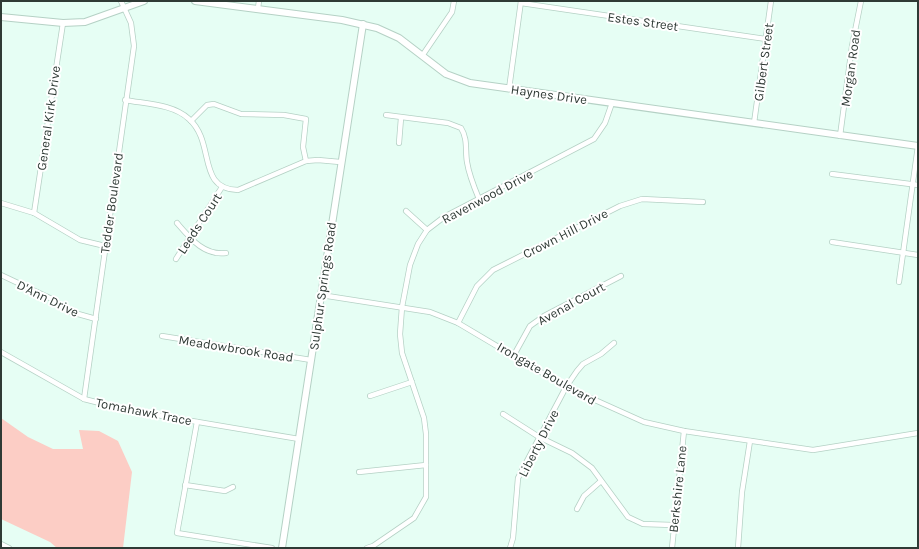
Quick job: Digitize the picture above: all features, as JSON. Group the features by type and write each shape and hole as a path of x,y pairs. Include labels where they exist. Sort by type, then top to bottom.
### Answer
{"street":[{"name":"Tedder Boulevard","path":"84,400 125,100 134,46 131,23 121,1"},
{"path":"1,17 62,23 85,22 144,1"},
{"name":"Haynes Drive","path":"195,1 258,8 363,24 377,28 399,38 446,74 470,83 918,146"},
{"path":"258,8 259,1"},
{"path":"422,56 452,12 454,1"},
{"name":"Gilbert Street","path":"754,123 771,1"},
{"name":"Morgan Road","path":"840,136 852,46 860,1"},
{"path":"509,89 521,2"},
{"name":"Estes Street","path":"521,2 766,39"},
{"name":"General Kirk Drive","path":"34,212 62,23"},
{"name":"Sulphur Springs Road","path":"282,548 340,162 363,24"},
{"path":"125,100 170,108 191,121 202,134 212,176 222,187 227,190 238,190 306,161 318,160 340,162"},
{"name":"Ravenwood Drive","path":"367,548 373,547 414,518 422,508 426,498 426,434 424,418 401,344 402,307 410,265 418,244 427,230 444,217 594,139 605,123 612,103"},
{"path":"191,121 207,105 214,104 241,114 284,115 306,119 302,147 306,161"},
{"path":"386,115 448,123 461,128 466,141 466,162 479,198"},
{"path":"398,144 401,118"},
{"path":"899,282 918,146"},
{"path":"832,174 918,185"},
{"name":"Leeds Court","path":"176,259 222,187"},
{"name":"Crown Hill Drive","path":"458,323 477,286 493,270 620,206 642,199 703,202"},
{"path":"1,203 34,212 80,240 105,246"},
{"path":"406,211 427,230"},
{"path":"177,223 189,237 210,252 226,253"},
{"path":"832,242 918,255"},
{"name":"D'Ann Drive","path":"1,275 54,300 71,312 96,319"},
{"name":"Avenal Court","path":"514,355 530,326 544,316 621,276"},
{"name":"Irongate Boulevard","path":"321,295 430,312 458,323 566,387 607,407 644,422 684,431 812,450 830,449 918,433"},
{"name":"Meadowbrook Road","path":"162,336 311,360"},
{"name":"Liberty Drive","path":"510,548 518,478 566,387 583,364 601,354 614,343"},
{"name":"Tomahawk Trace","path":"1,352 84,400 127,410 299,439"},
{"path":"370,396 412,382"},
{"path":"503,414 539,437 572,453 592,468 628,516 643,524 673,525"},
{"path":"197,422 177,533 272,548"},
{"name":"Berkshire Lane","path":"672,548 673,525 684,431"},
{"path":"738,548 742,492 750,441"},
{"path":"359,472 426,465"},
{"path":"577,510 584,496 601,481"},
{"path":"185,485 225,491 233,487"},
{"path":"1,544 9,548"}],"shaded area":[{"path":"1,418 28,437 53,449 83,449 79,430 99,431 118,441 132,472 123,548 57,548 50,542 1,519"}]}
